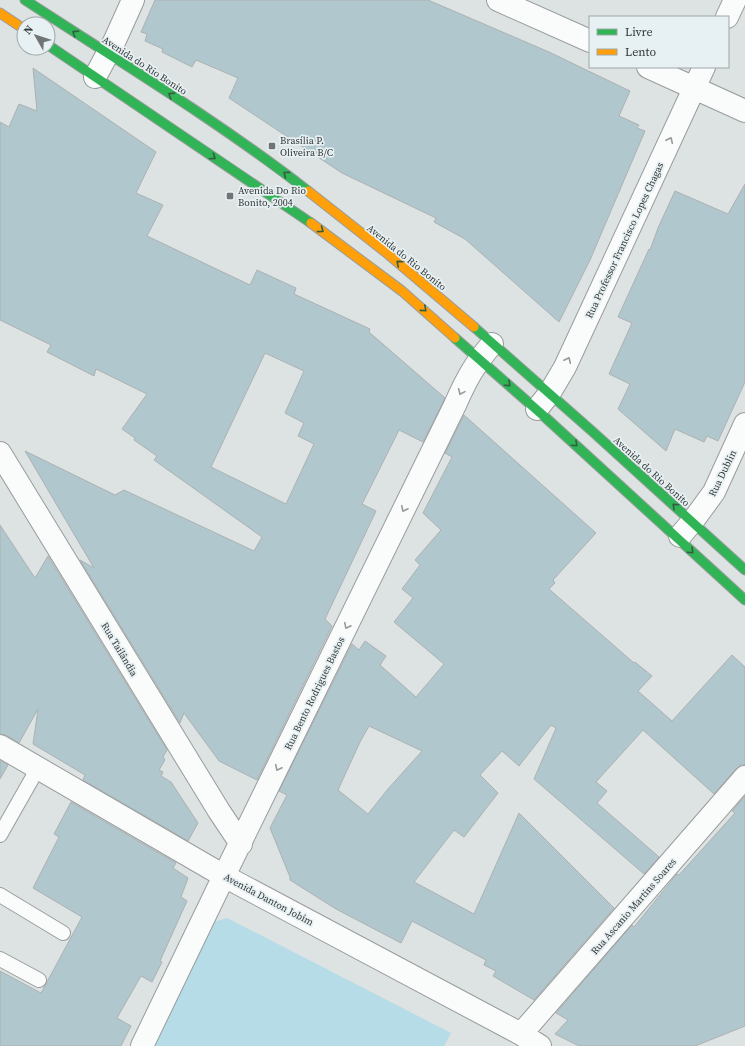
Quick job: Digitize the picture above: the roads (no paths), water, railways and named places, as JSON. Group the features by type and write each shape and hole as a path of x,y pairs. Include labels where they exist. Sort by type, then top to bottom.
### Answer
{"main road":[{"name":"Avenida do Rio Bonito","path":"25,0 203,116 286,174 388,254 457,312 486,351 543,402 677,538 745,600"},
{"path":"0,13 16,24"},
{"name":"Avenida do Rio Bonito","path":"56,50 312,224 486,351 543,402 692,522 745,570"}],"street":[{"path":"96,77 133,0"},
{"path":"498,0 589,41"},
{"path":"727,16 735,0"},
{"path":"650,68 745,111"},
{"name":"Rua Professor Francisco Lopes Chagas","path":"543,402 565,367 704,68"},
{"name":"Rua Bento Rodrigues Bastos","path":"142,1046 452,412 467,377 486,351"},
{"name":"Rua Dublin","path":"677,538 692,522 714,492 745,424"},
{"name":"Rua Tailândia","path":"0,453 219,811 241,844"},
{"name":"Avenida Danton Jobim","path":"0,746 224,876 521,1034 540,1046"},
{"name":"Rua Ascanio Martins Soares","path":"521,1034 745,777"}],"lane":[{"path":"0,835 38,768"},
{"path":"0,895 63,933"},
{"path":"0,959 39,980"}],"place":[{"name":"Brasília P. Oliveira B/C","path":"272,146"},
{"name":"Avenida Do Rio Bonito, 2004","path":"230,196"}]}
